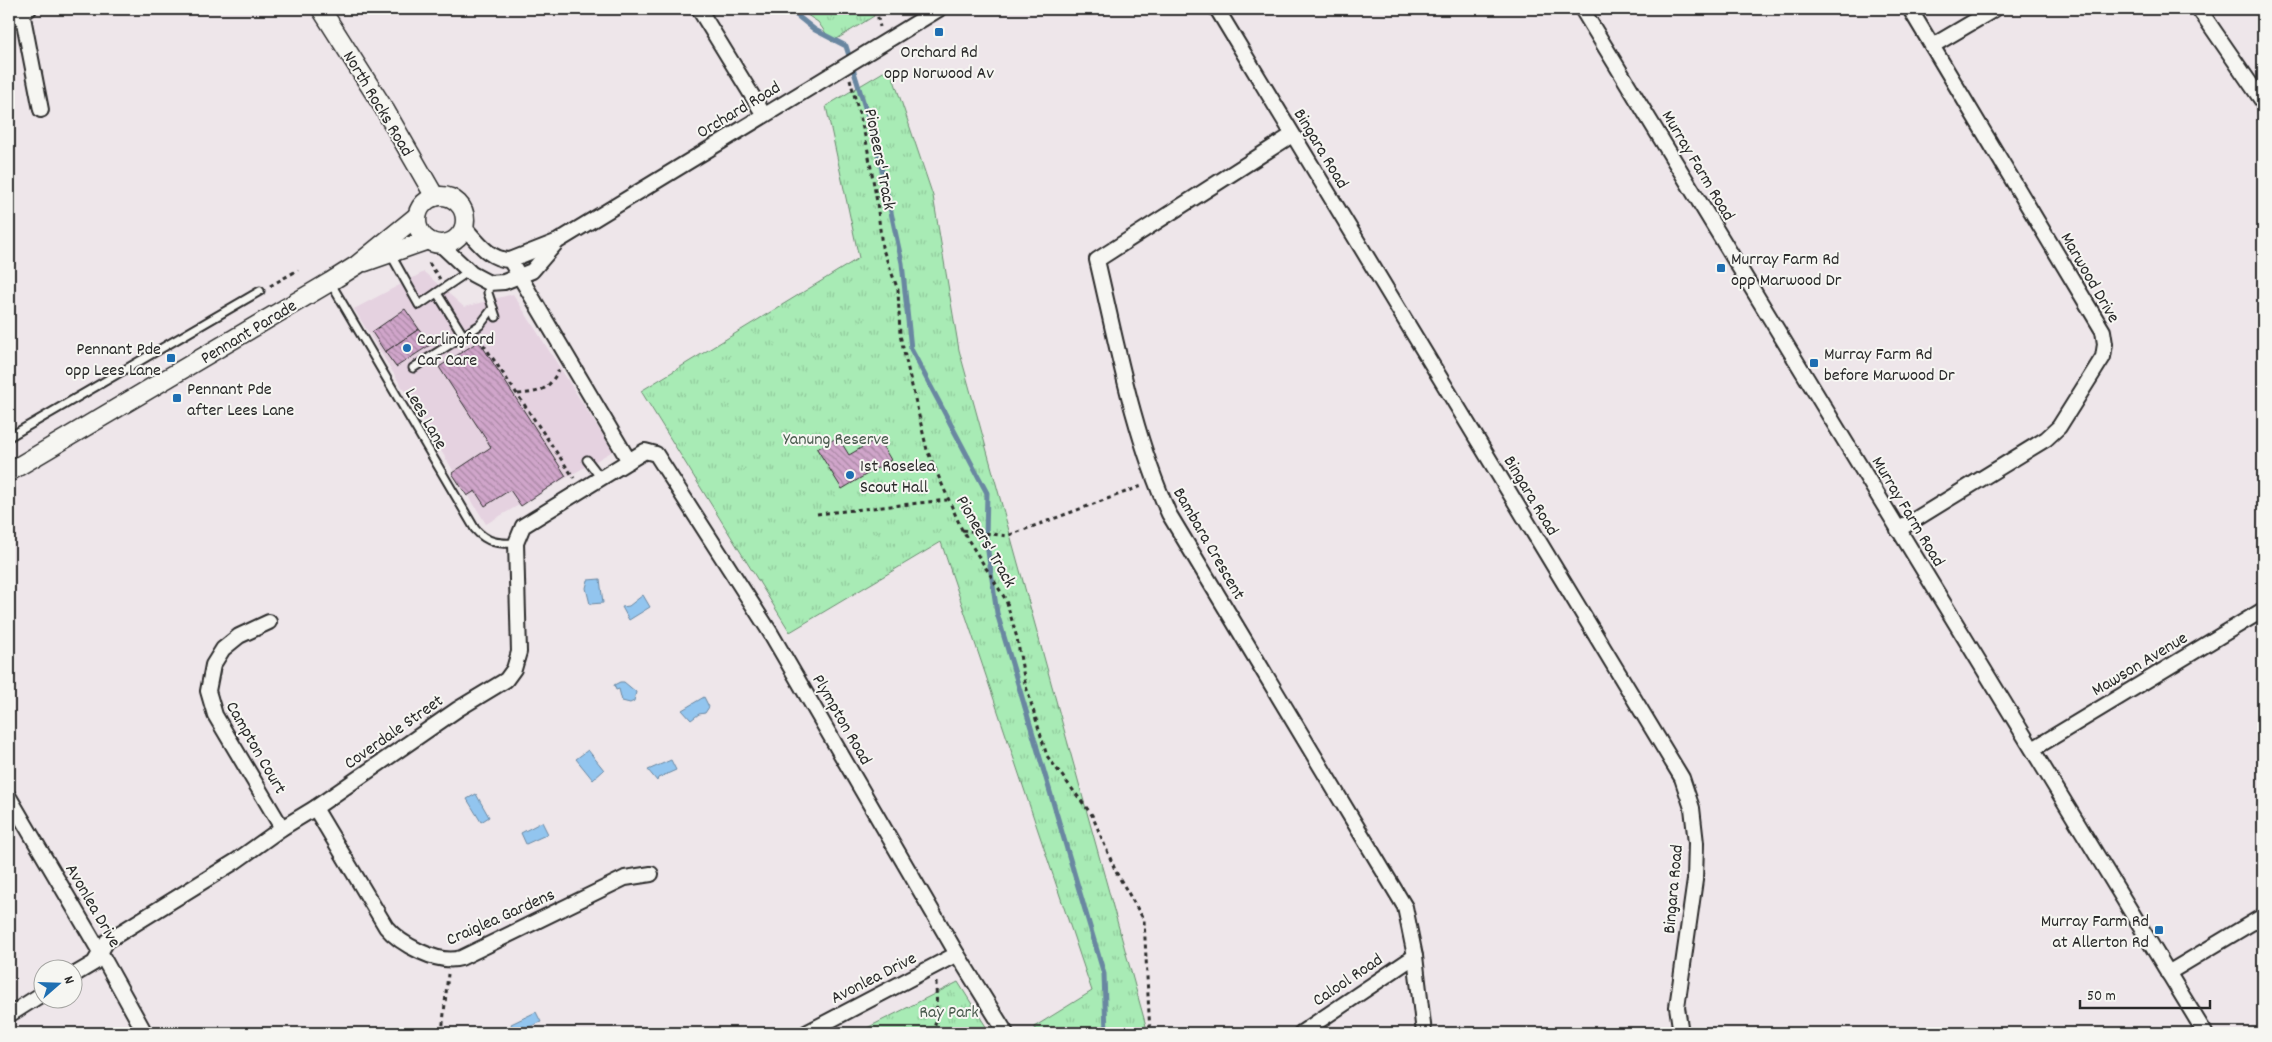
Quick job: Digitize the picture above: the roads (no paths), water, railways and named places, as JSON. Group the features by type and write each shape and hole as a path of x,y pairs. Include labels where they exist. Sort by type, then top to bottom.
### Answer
{"street":[{"name":"North Rocks Road","path":"321,9 385,110 435,197"},
{"path":"699,9 764,115"},
{"name":"Orchard Road","path":"510,260 558,241 764,115 848,71 862,56 939,9"},
{"name":"Bingara Road","path":"1216,9 1682,778 1692,808 1696,843 1695,880 1677,1008 1682,1033"},
{"name":"Murray Farm Road","path":"1582,9 2205,1033"},
{"name":"Marwood Drive","path":"1898,530 2046,439 2059,427 2103,357 2105,344 2103,331 1910,9"},
{"path":"1932,46 1994,9"},
{"path":"2199,9 2263,102"},
{"path":"9,18 25,10 41,110"},
{"name":"Bambara Crescent","path":"1292,135 1096,260 1131,400 1154,481 1169,514 1405,907 1415,956 1424,1033"},
{"path":"516,543 523,526 598,474 629,461 510,260 496,258 484,250 464,227 463,213 460,206 449,198 435,197 423,204 417,216 417,228 469,272 489,283 504,282 519,276"},
{"name":"Pennant Parade","path":"9,472 330,282 357,265 417,216"},
{"path":"434,242 455,239 464,227"},
{"name":"Orchard Road","path":"519,276 532,271 558,241"},
{"name":"Pennant Parade","path":"357,265 434,242"},
{"name":"Plympton Road","path":"629,461 645,451 656,454 770,632 957,954 1006,1033"},
{"name":"Coverdale Street","path":"82,970 94,963 107,941 224,869 510,675 514,669 519,652 516,543"},
{"name":"Mawson Avenue","path":"2033,749 2263,610"},
{"name":"Campton Court","path":"269,622 238,636 223,649 213,665 208,691 215,715 282,828"},
{"name":"Avonlea Drive","path":"9,796 145,1033"},
{"name":"Craiglea Gardens","path":"315,808 390,932 434,957 450,960 461,958 625,878 651,874"},
{"path":"2168,973 2263,916"},
{"name":"Avonlea Drive","path":"806,1033 957,954"},
{"name":"Calool Road","path":"1301,1033 1415,956"},
{"path":"9,1015 32,1000"}],"lane":[{"path":"391,254 419,305 469,272"},
{"name":"Lees Lane","path":"330,282 475,529 482,538 498,544 516,543"},
{"path":"489,283 488,292 496,317"},
{"path":"9,437 260,291"},
{"path":"437,293 463,335"},
{"path":"413,368 480,325 493,308"},
{"path":"588,460 598,474"}],"water":[{"path":"600,579 603,603 590,604 586,588 588,580"},
{"path":"643,595 650,607 629,620 622,607 629,606"},
{"path":"624,682 636,692 634,701 630,703 622,701 619,689 616,690 614,685"},
{"path":"704,697 709,707 705,713 699,714 691,720 682,710"},
{"path":"588,750 604,770 593,780 576,759"},
{"path":"671,760 676,770 658,778 657,781 648,770"},
{"path":"476,794 489,817 481,822 467,799"},
{"path":"542,822 548,834 526,844 521,833"},
{"path":"536,1012 541,1022 515,1033 511,1024"}],"waterway":[{"path":"789,9 815,30 846,46 876,143 902,263 911,349 987,493 986,538 997,613 1104,974 1106,1033"}],"place":[{"name":"Orchard Rd opp Norwood Av","path":"939,32"},
{"name":"Murray Farm Rd opp Marwood Dr","path":"1721,268"},
{"name":"Carlingford Car Care","path":"407,348"},
{"name":"Pennant Pde opp Lees Lane","path":"171,358"},
{"name":"Murray Farm Rd before Marwood Dr","path":"1814,363"},
{"name":"Pennant Pde after Lees Lane","path":"177,398"},
{"name":"1st Roselea Scout Hall","path":"850,475"},
{"name":"Murray Farm Rd at Allerton Rd","path":"2159,930"}],"park label":[{"name":"Yanung Reserve","path":"836,438"},
{"name":"Ray Park","path":"949,1011"}]}
